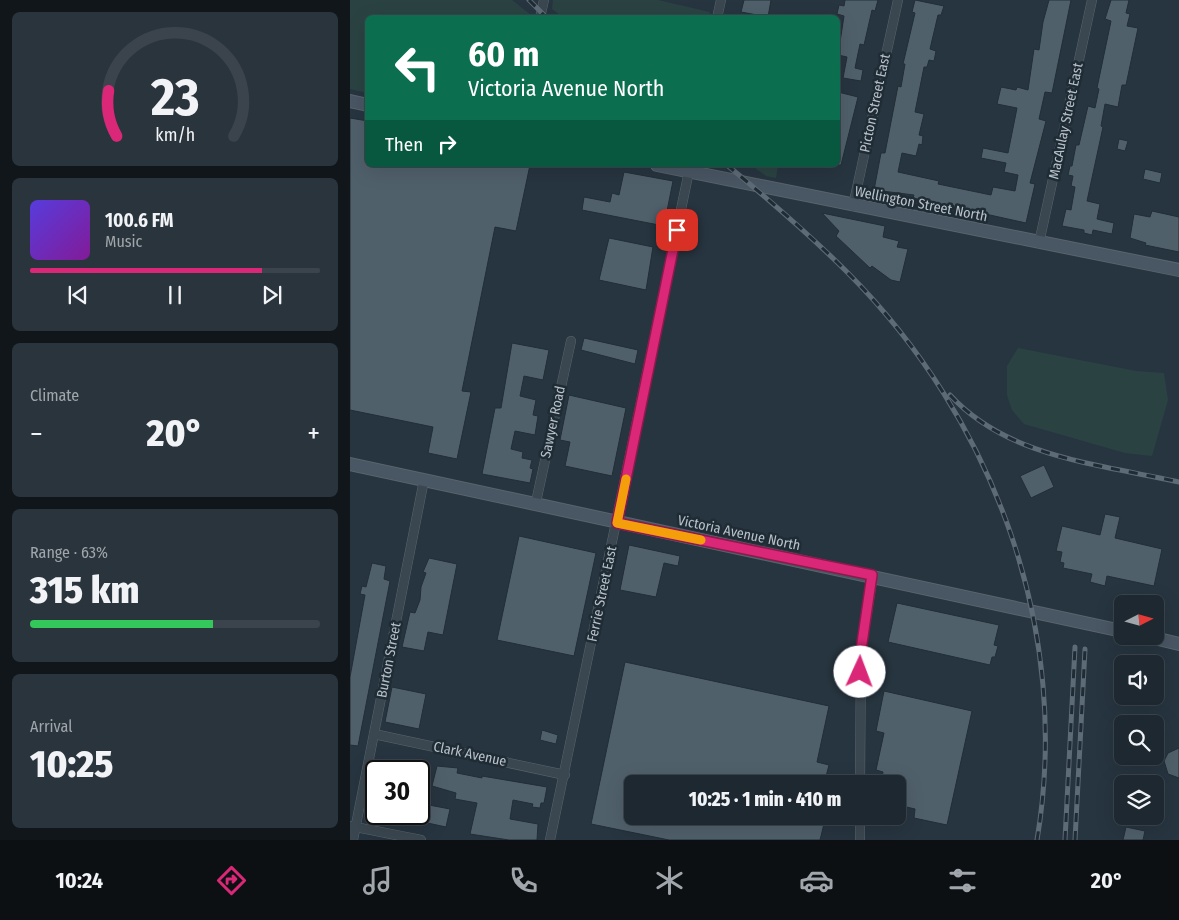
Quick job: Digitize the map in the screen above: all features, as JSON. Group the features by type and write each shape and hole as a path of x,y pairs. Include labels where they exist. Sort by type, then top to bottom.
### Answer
{"main road":[{"path":"350,102 365,104"},
{"name":"Wellington Street North","path":"668,167 853,206 1179,270"},
{"name":"Victoria Avenue North","path":"350,464 536,502 617,523 872,575 1114,629"},
{"path":"1164,640 1179,644"}],"street":[{"path":"541,15 544,0"},
{"path":"718,15 721,0"},
{"name":"Picton Street East","path":"853,206 898,0"},
{"name":"MacAulay Street East","path":"1039,243 1092,0"},
{"name":"Ferrie Street East","path":"550,840 689,171"},
{"name":"Sawyer Road","path":"536,502 571,341"},
{"name":"Burton Street","path":"353,840 353,827 374,734 424,480"},
{"path":"860,775 861,650 872,575"},
{"name":"Clark Avenue","path":"374,734 565,775"},
{"path":"860,825 860,840"},
{"path":"353,827 421,840"}],"green space":[{"path":"350,0 512,0 531,15 365,15 365,93 350,89"},
{"path":"553,0 658,0 710,12 710,15 560,15 552,9"},
{"path":"754,167 778,167 776,178 766,176"},
{"path":"1018,348 1136,371 1164,373 1168,400 1152,456 1125,453 1024,424 1012,410 1007,395 1007,366"}],"building":[{"path":"744,0 771,0 768,15 741,12"},
{"path":"845,0 878,0 875,11 872,10 864,45 860,44 855,68 863,70 861,81 843,78 847,57 840,55 844,16 837,14 839,5 844,6"},
{"path":"915,0 944,6 941,15 938,15 930,49 936,51 934,61 929,60 927,67 924,67 915,112 924,114 919,135 923,136 922,145 919,144 916,156 902,153 898,172 939,181 938,184 991,195 993,187 1015,191 1018,175 1004,172 1006,163 981,158 983,148 1008,153 1017,108 997,104 1001,87 1016,90 1017,87 1028,90 1034,49 1039,50 1043,22 1049,0 1071,0 1052,93 1045,92 1039,119 1046,121 1030,183 1035,184 1026,223 913,198 914,195 874,190 881,153 885,153 898,86 901,87 905,64 903,64 915,13 912,12"},
{"path":"1111,0 1129,0 1126,13 1130,14 1127,26 1138,28 1126,85 1122,85 1118,107 1105,104 1101,126 1103,127 1087,201 1100,204 1097,219 1114,223 1112,234 1093,230 1092,235 1084,233 1084,230 1062,226 1066,209 1071,210 1075,187 1071,186 1073,176 1068,175 1070,166 1072,166 1076,145 1079,145 1088,106 1095,108 1099,89 1097,88 1111,21 1105,19"},
{"path":"840,92 858,97 840,165"},
{"path":"350,118 365,120 365,167 530,167 516,231 495,227 462,391 471,392 457,459 428,453 433,427 350,410"},
{"path":"1119,139 1128,141 1125,151 1117,149"},
{"path":"1145,169 1162,173 1160,183 1143,179"},
{"path":"624,172 673,181 664,226 582,210 584,197 610,202 612,193 619,195"},
{"path":"1152,211 1179,217 1179,252 1145,245 1146,243 1130,238 1134,214 1150,217"},
{"path":"822,213 885,226 883,237 899,241 897,247 908,249 900,282 891,280 872,266 870,268 836,236 839,231"},
{"path":"609,238 653,247 646,290 599,280"},
{"path":"584,338 638,350 635,364 581,350"},
{"path":"512,343 549,350 543,380 524,376 520,396 536,400 533,415 538,416 535,435 515,431 511,449 523,452 522,458 532,460 530,468 533,469 530,483 482,474 495,408 501,408"},
{"path":"569,395 626,408 612,476 565,466 570,442 560,440"},
{"path":"1044,465 1054,487 1031,498 1020,476"},
{"path":"1105,514 1120,517 1115,538 1162,549 1154,586 1107,576 1105,586 1090,582 1092,574 1063,568 1064,563 1060,562 1062,552 1056,551 1062,526 1100,535"},
{"path":"519,536 596,553 574,656 497,640"},
{"path":"629,545 680,556 678,566 664,563 656,597 620,590"},
{"path":"429,558 457,564 443,635 428,632 424,651 402,647 410,612 415,613 420,600 421,587 426,573 423,572"},
{"path":"372,563 386,566 384,579 390,581 358,746 350,745 350,677 365,595 360,594 362,586 366,587"},
{"path":"897,603 999,625 994,645 998,646 995,657 992,657 990,665 888,642"},
{"path":"625,662 829,706 817,762 829,765 826,775 624,775 624,825 824,825 820,840 669,840 591,824"},
{"path":"392,687 426,694 419,729 385,722"},
{"path":"884,691 972,711 947,825 914,818 915,809 906,807 906,775 882,775 883,772 876,770 884,733 876,731"},
{"path":"542,730 558,735 556,744 540,740"},
{"path":"1179,748 1179,778 1168,774 1164,761 1168,753"},
{"path":"437,766 458,768 457,773 482,778 482,776 547,787 544,803 541,803 540,808 532,807 533,804 513,800 510,819 538,824 537,840 509,840 470,834 477,803 455,799 456,793 432,786"},
{"path":"430,805 450,809 446,827 430,824"},
{"path":"1126,827 1145,831 1143,840 1123,840"}],"railway":[{"path":"529,0 544,15"},
{"path":"729,167 833,258 899,330 944,394 981,462 1011,534 1031,608 1043,684 1045,762 1037,840"},
{"path":"950,395 973,416 999,433 1027,445 1087,463 1179,482"},
{"path":"1065,840 1075,647"},
{"path":"1075,840 1085,649"}],"slow traffic":[{"path":"626,479 617,523 701,540"}],"route":[{"path":"677,230 617,523 872,575 861,650 860,672"}]}
